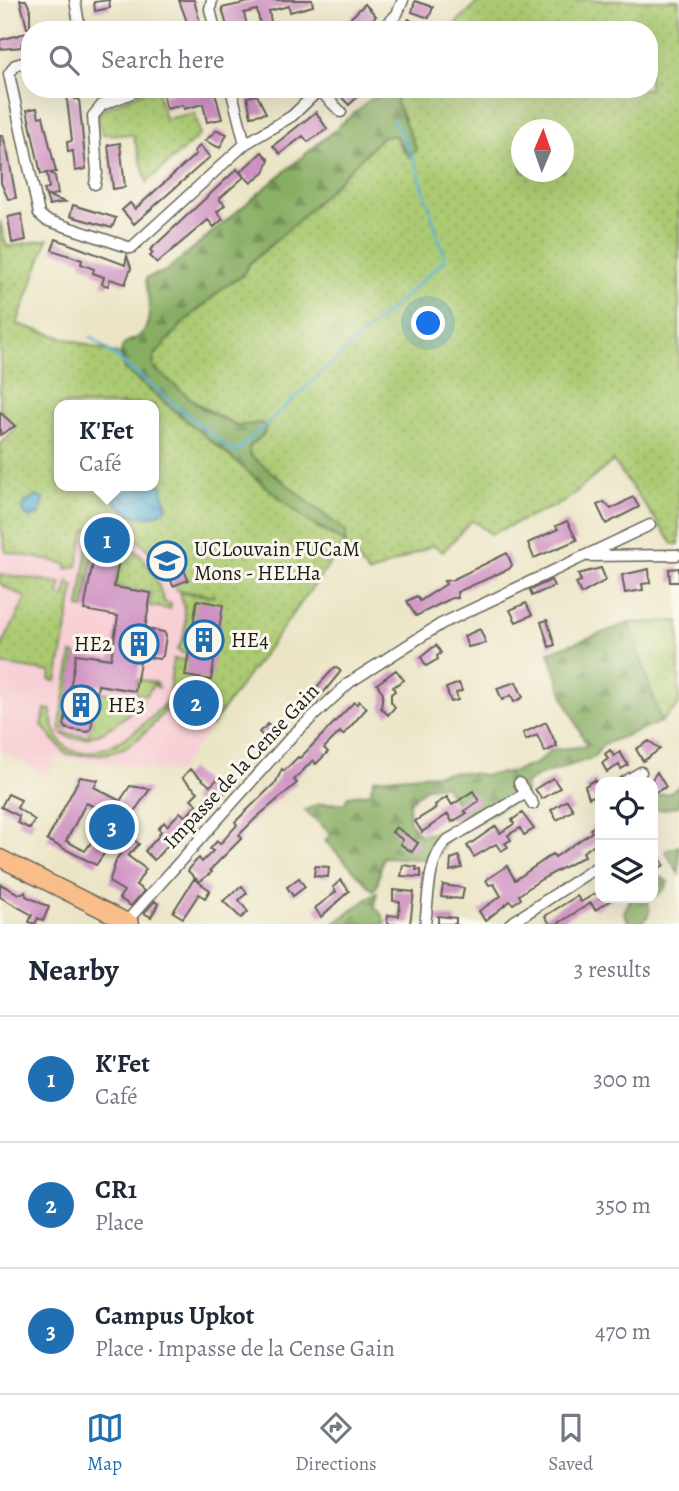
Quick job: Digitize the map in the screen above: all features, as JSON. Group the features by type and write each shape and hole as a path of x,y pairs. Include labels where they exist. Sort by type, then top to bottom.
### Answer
{"main road":[{"path":"0,858 128,923"}],"street":[{"path":"75,0 78,21"},
{"path":"212,0 210,9 213,21"},
{"path":"390,21 403,0"},
{"path":"21,63 15,65 9,74 39,214 46,220 131,248 245,144 292,116 311,98"},
{"path":"95,184 97,173 93,116 102,105 119,98"},
{"path":"233,98 245,144"},
{"path":"327,98 341,112"},
{"name":"Impasse de la Cense Gain","path":"128,923 292,736 350,682 441,624 650,525"},
{"name":"Impasse de la Cense Gain","path":"585,556 677,555"},
{"path":"634,777 641,772"},
{"path":"519,783 533,804"},
{"path":"425,924 434,860 439,849 446,841 526,793"},
{"path":"510,924 595,868"}],"shaded area":[{"name":"UCLouvain FUCaM Mons - HELHa","path":"0,318 121,355 124,369 345,543 178,772 55,757 48,776 0,750"}],"green space":[{"path":"480,0 679,0 679,544 673,544 613,461 564,502 491,534 472,520 443,552 433,545 369,574 345,543 345,532 250,455 249,447 264,434 218,416 191,399 153,367 154,356 183,323 224,287 242,276 249,264 296,223 383,136 395,135 403,151 405,120 396,103 397,98 658,98 658,21 458,21"},
{"path":"129,98 159,98 165,119 195,113 200,135 147,182 133,135 102,134 97,115 104,108"},
{"path":"372,98 397,98 396,103 417,150 409,156 395,136 383,136 296,223 249,264 242,276 224,287 183,323 154,356 153,367 203,409 236,426 262,423 266,426 264,434 249,447 250,455 346,532 345,543 310,523 124,369 121,350 126,343 144,331 149,317 146,278 166,271"},
{"path":"0,221 7,247 48,239 17,324 121,355 124,369 310,523 345,543 211,726 168,714 164,704 169,693 173,659 186,660 187,655 177,650 185,622 180,593 215,596 176,590 166,568 111,513 103,524 85,531 77,566 66,569 67,564 6,552 0,524 0,445 16,428 0,412"},
{"path":"90,533 98,535 98,539 95,540 84,609 79,608"},
{"path":"122,544 144,559 154,575 164,602 171,604 170,609 149,606 151,593 115,587"},
{"path":"0,574 61,583 59,595 65,597 68,581 74,587 57,681 50,680 51,672 0,664 0,650 26,598 0,584"},
{"path":"679,621 679,705 661,722 629,623"},
{"path":"629,623 661,722 604,744 593,758 538,776 525,784 526,793 471,826 444,785 427,787 409,802 410,823 420,835 438,832 447,841 434,860 383,857 377,886 373,890 325,841 331,834 305,810 319,804 345,803 348,796 370,793 374,779 458,772 486,775 513,772 537,763 552,750 587,746 565,700 549,652"},
{"path":"72,653 76,654 64,725 67,729 61,729 60,723"},
{"path":"137,679 156,683 158,687 153,685 147,695 136,693"},
{"path":"97,691 143,699 116,724 94,736 71,738 61,733 89,736"},
{"path":"162,706 164,712 143,735 122,749 110,753 66,754 42,726 45,709 51,710 56,734 67,747 81,752 98,750 133,732"},
{"path":"679,786 679,806 658,809 658,795 670,793"},
{"path":"679,846 679,874 665,851"},
{"path":"658,877 662,877 668,882 658,895"},
{"path":"377,892 375,907 383,916 385,924 333,924"},
{"path":"628,903 648,903 648,915 639,923 629,924 624,912"}],"water":[{"path":"159,483 167,508 152,516 137,516 124,510 113,498 113,491 159,491"},
{"path":"36,496 44,500 39,515 29,518 23,511 23,505"}],"building":[{"path":"20,0 26,0 30,9 30,21 25,21"},
{"path":"109,0 110,8 95,11 94,2"},
{"path":"179,0 194,0 200,21 187,21"},
{"path":"258,0 312,0 313,6 290,12 289,6 269,11 271,21 259,21 257,10 244,13 246,21 226,21 222,8"},
{"path":"415,1 433,7 429,18 412,12"},
{"path":"365,4 376,16 371,21 347,21"},
{"path":"21,34 21,47 0,49 0,40"},
{"path":"164,98 216,98 222,119 207,122 203,104 184,109 183,105 166,109"},
{"path":"247,98 258,98 266,113 251,116"},
{"path":"342,98 356,98 349,105"},
{"path":"79,99 86,169 75,171 73,151 68,152 67,142 72,141 67,100"},
{"path":"37,108 39,117 43,116 56,172 50,173 55,176 58,194 48,196 65,202 49,205 46,196 44,189 49,188 47,173 41,174 27,110"},
{"path":"316,112 327,129 308,142 303,136 280,154 273,146"},
{"path":"217,130 227,134 220,148 205,141"},
{"path":"0,136 3,136 8,154 16,198 8,199 1,183"},
{"path":"120,143 125,187 113,189 108,145"},
{"path":"200,146 210,157 134,224 122,210 130,203 135,209 196,154 194,151"},
{"path":"262,152 269,160 264,173 251,183 240,172"},
{"path":"237,169 244,177 219,199 225,205 217,212 223,219 214,227 208,220 157,263 150,256 153,253 150,250"},
{"path":"73,205 116,218 112,228 70,216"},
{"path":"21,214 26,240 12,243 8,217"},
{"path":"56,239 125,265 127,256 131,268 125,284 110,279 108,286 102,284 104,277 81,264 82,260 52,250"},
{"path":"0,412 15,426 0,435"},
{"path":"633,497 639,507 606,524 597,505 604,502 611,509"},
{"path":"567,521 577,540 534,558 528,543 558,529 556,526"},
{"path":"98,535 119,539 119,543 122,543 114,587 151,593 145,629 164,632 166,636 163,656 159,659 141,656 135,691 98,685 91,729 88,732 67,729 64,725 76,654 111,659 118,616 84,610"},
{"path":"507,553 512,565 509,569 457,592 458,598 452,598 416,616 410,607 407,601 417,596 420,601 446,584 444,581 452,580"},
{"path":"181,562 188,580 173,586 166,567"},
{"path":"601,568 606,580 581,594 576,583 581,581 578,574"},
{"path":"679,568 679,582 670,582 669,569"},
{"path":"649,569 650,583 642,584 643,590 625,593 622,575"},
{"path":"551,580 554,586 532,596 530,590"},
{"name":"HE4","path":"197,600 223,605 211,680 185,676"},
{"path":"526,603 532,615 516,622 510,610"},
{"path":"547,620 555,645 549,647 541,622"},
{"path":"480,629 486,643 468,647 464,636"},
{"path":"436,645 441,653 437,656 438,659 426,666 421,657"},
{"path":"335,667 341,671 311,708 303,702"},
{"path":"396,670 404,680 393,687 395,691 391,694 391,702 395,707 388,715 381,708 383,693 377,684"},
{"path":"516,682 523,697 514,702 511,695 502,700 497,688"},
{"path":"459,683 462,691 456,693 458,700 451,702 446,688"},
{"path":"174,692 207,697 203,721 183,717 185,710 171,707"},
{"path":"359,701 367,708 343,735 340,732 324,748 328,752 316,764 313,760 294,780 297,783 239,835 242,838 210,870 212,872 199,882 188,871 194,863 199,858 202,862 213,851 210,849 217,841 220,844 237,825 235,822 276,782 282,769 284,771 300,758 354,702 357,704"},
{"path":"546,722 557,746 545,752 537,735 526,740 523,733"},
{"path":"268,724 279,734 270,743 259,732"},
{"path":"649,741 660,749 643,761 636,749"},
{"path":"610,750 614,756 620,752 628,765 621,769 619,765 607,772 602,763 608,759 605,754"},
{"path":"190,769 210,786 219,778 229,788 185,831 183,829 154,860 145,851 158,837 161,831 158,829 164,822 167,826 180,812 186,817 197,804 191,799 198,792 182,778"},
{"path":"657,772 666,787 658,791 658,777 654,777"},
{"path":"80,777 98,780 94,787 120,801 130,786 150,789 96,865 47,840","holes":["86,803 111,814 85,851 66,841"]},
{"path":"553,778 560,788 542,799 535,789"},
{"path":"595,780 595,799 593,796 589,798 585,786"},
{"path":"473,791 479,801 464,811 467,813 452,822 448,814 422,832 415,821 436,808 435,805 447,797 452,805"},
{"path":"8,794 21,800 17,808 35,820 30,829 18,823 19,816 1,807"},
{"path":"567,800 573,810 557,820 551,810"},
{"path":"522,813 534,829 524,835 520,828 508,835 511,840 505,843 508,847 501,851 496,844 474,857 467,846 496,826 500,833 514,824 512,820"},
{"path":"595,826 595,844 583,852 585,856 540,880 519,895 521,899 513,904 510,901 485,921 479,911 501,896 494,884 489,885 486,880 507,866 515,880 592,832 590,829"},
{"path":"396,827 418,843 412,852 400,844 403,840 392,832"},
{"path":"133,839 139,844 128,856 146,869 136,885 144,891 131,906 119,898 124,891 109,882 117,858"},
{"path":"658,855 664,865 658,869"},
{"path":"459,856 462,868 450,871 451,859"},
{"path":"403,865 417,867 416,870 421,870 421,877 401,876"},
{"path":"315,866 329,867 328,877 314,876"},
{"path":"299,878 305,887 293,896 287,887"},
{"path":"194,879 210,890 205,898 199,894 183,918 173,912"},
{"path":"341,880 349,891 321,917 315,908 336,892 333,887"},
{"path":"0,884 19,894 25,892 26,896 49,907 43,921 38,918 35,924 29,922 32,915 0,897"},
{"path":"443,885 464,888 462,899 441,897"},
{"path":"242,886 247,893 239,900 248,912 241,918 223,901"},
{"path":"393,890 414,892 410,924 387,924 388,915 399,916 400,902 393,901"},
{"path":"595,894 595,903 606,903 595,910 591,903 557,924 550,924 545,916 577,896 581,902"},
{"path":"155,901 158,904 151,917 144,913"},
{"path":"438,916 456,918 456,924 438,924"}],"waterway":[{"path":"91,337 235,453 445,259 416,164 393,119"}],"place":[{"name":"K'Fet","path":"107,540"},
{"name":"UCLouvain FUCaM Mons - HELHa","path":"167,561"},
{"name":"HE4","path":"204,640"},
{"name":"HE2","path":"139,644"},
{"name":"CR1","path":"196,703"},
{"name":"HE3","path":"81,705"},
{"name":"Campus Upkot","path":"112,827"}]}
